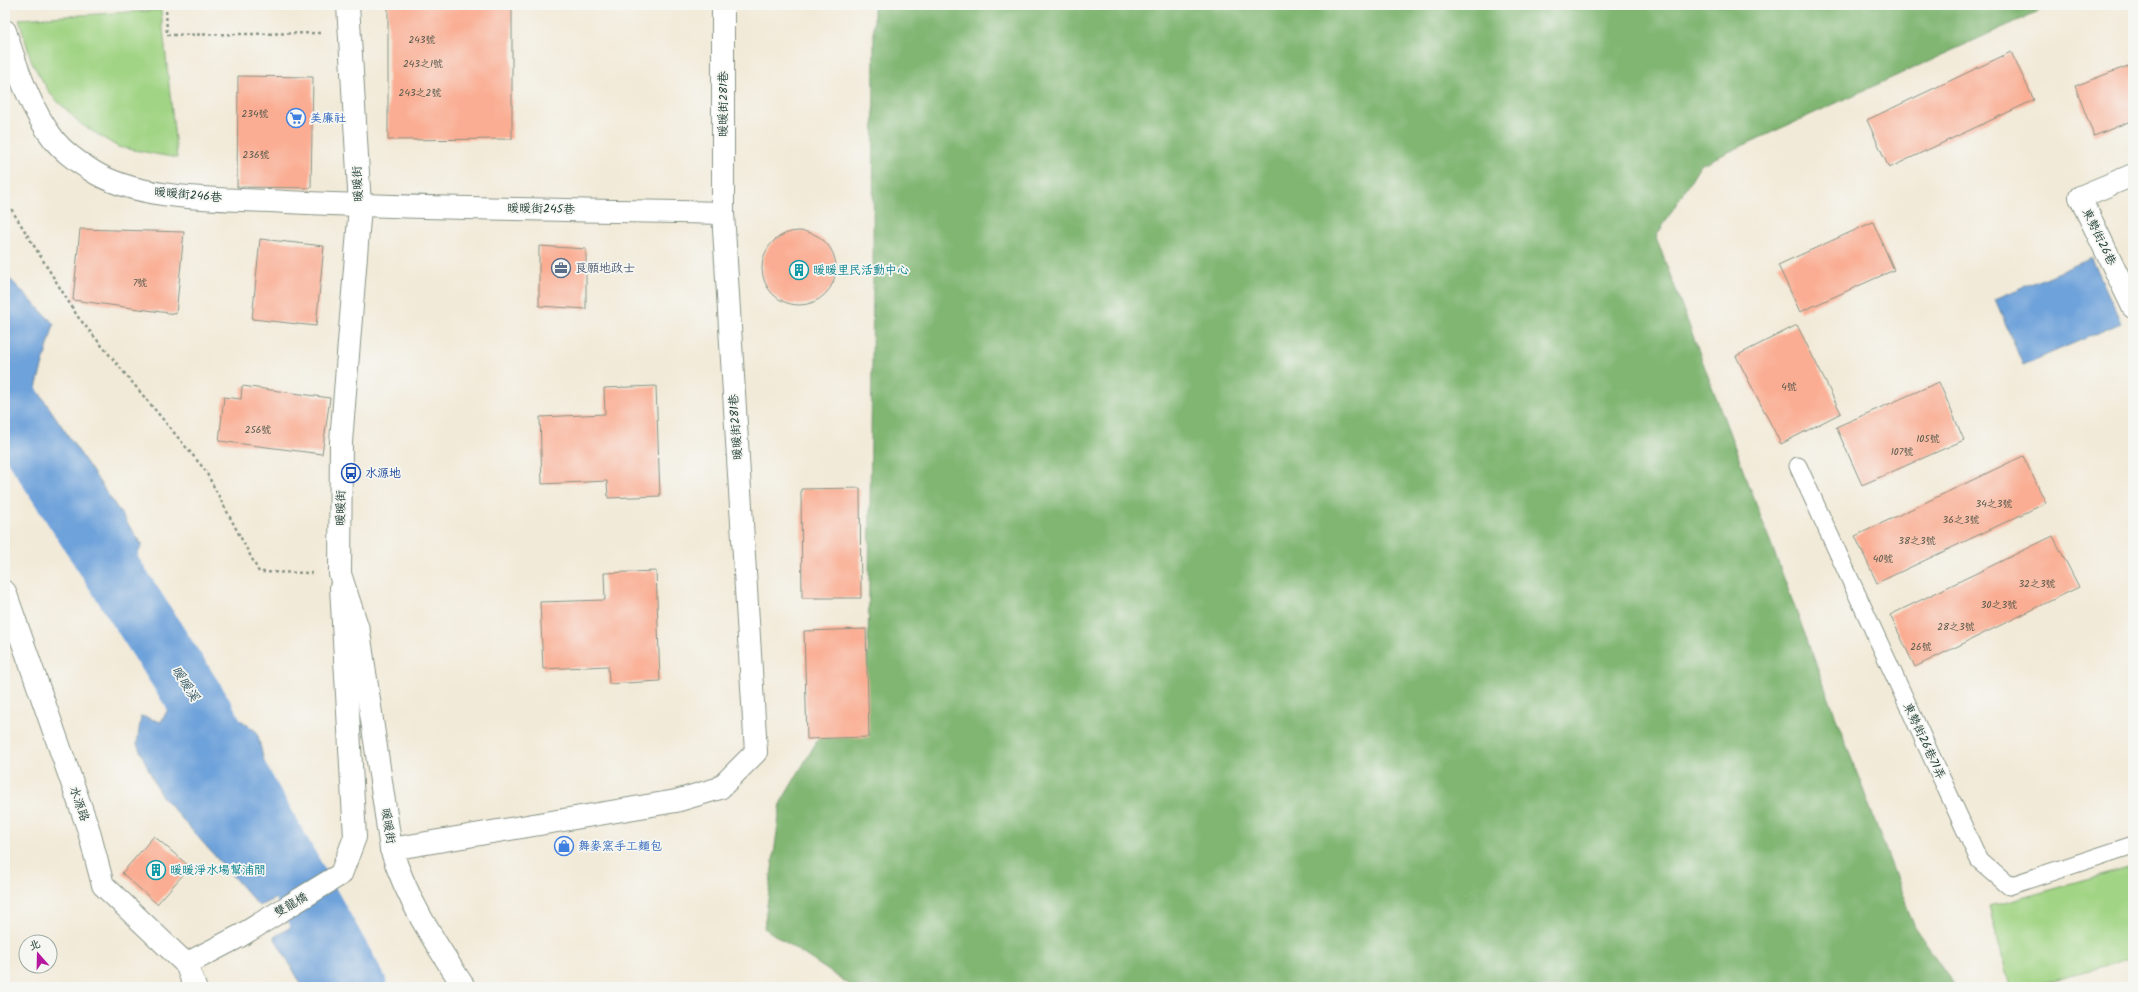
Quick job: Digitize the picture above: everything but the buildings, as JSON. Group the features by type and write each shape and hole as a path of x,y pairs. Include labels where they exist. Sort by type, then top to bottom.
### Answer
{"street":[{"name":"暖暖街","path":"348,5 360,206 341,442 340,574 359,632 391,849 398,871 422,923 464,987"},
{"name":"暖暖街281巷","path":"391,849 676,801 720,788 756,752 723,213 723,5"},
{"name":"暖暖街246巷","path":"5,31 14,61 33,105 55,141 90,170 123,185 164,195 360,206"},
{"name":"東勢街26巷","path":"2133,175 2080,197 2133,307"},
{"name":"暖暖街245巷","path":"360,206 723,213"},
{"name":"雙龍橋","path":"186,964 240,936 341,874 355,837 340,574"},
{"name":"水源路","path":"5,592 88,828 103,885 186,964 195,987"}],"lane":[{"name":"東勢街26巷71弄","path":"1798,466 1979,860 2009,886 2133,845"}],"path":[{"path":"166,5 167,35 350,32"},
{"path":"5,199 78,317 205,470 259,572 340,574"}],"green space":[{"path":"874,5 2052,5 1700,165 1656,237 1915,928 1956,987 853,987 764,928 781,802 868,655 873,286"},
{"path":"161,10 177,158 118,147 81,124 51,95 32,63 19,19"},
{"path":"2133,867 2133,958 2027,987 2010,987 1989,907"}],"water":[{"path":"2092,258 2121,323 2023,365 1995,299"},
{"path":"5,274 54,324 36,388 142,545 130,571 147,637 201,691 257,732 295,889 259,906 160,794 137,744 141,716 161,722 172,702 160,673 144,665 114,610 113,549 81,481 5,432"},
{"path":"310,916 350,987 303,987 274,937"}],"waterway":[{"name":"暖暖溪","path":"5,387 28,440 201,708 358,987"}],"place":[{"name":"美廉社","path":"296,118"},
{"name":"良願地政士","path":"561,268"},
{"name":"暖暖里民活動中心","path":"799,270"},
{"name":"水源地","path":"351,473"},
{"name":"舞麥窯手工麵包","path":"564,846"},
{"name":"暖暖淨水場幫浦間","path":"156,870"}]}
